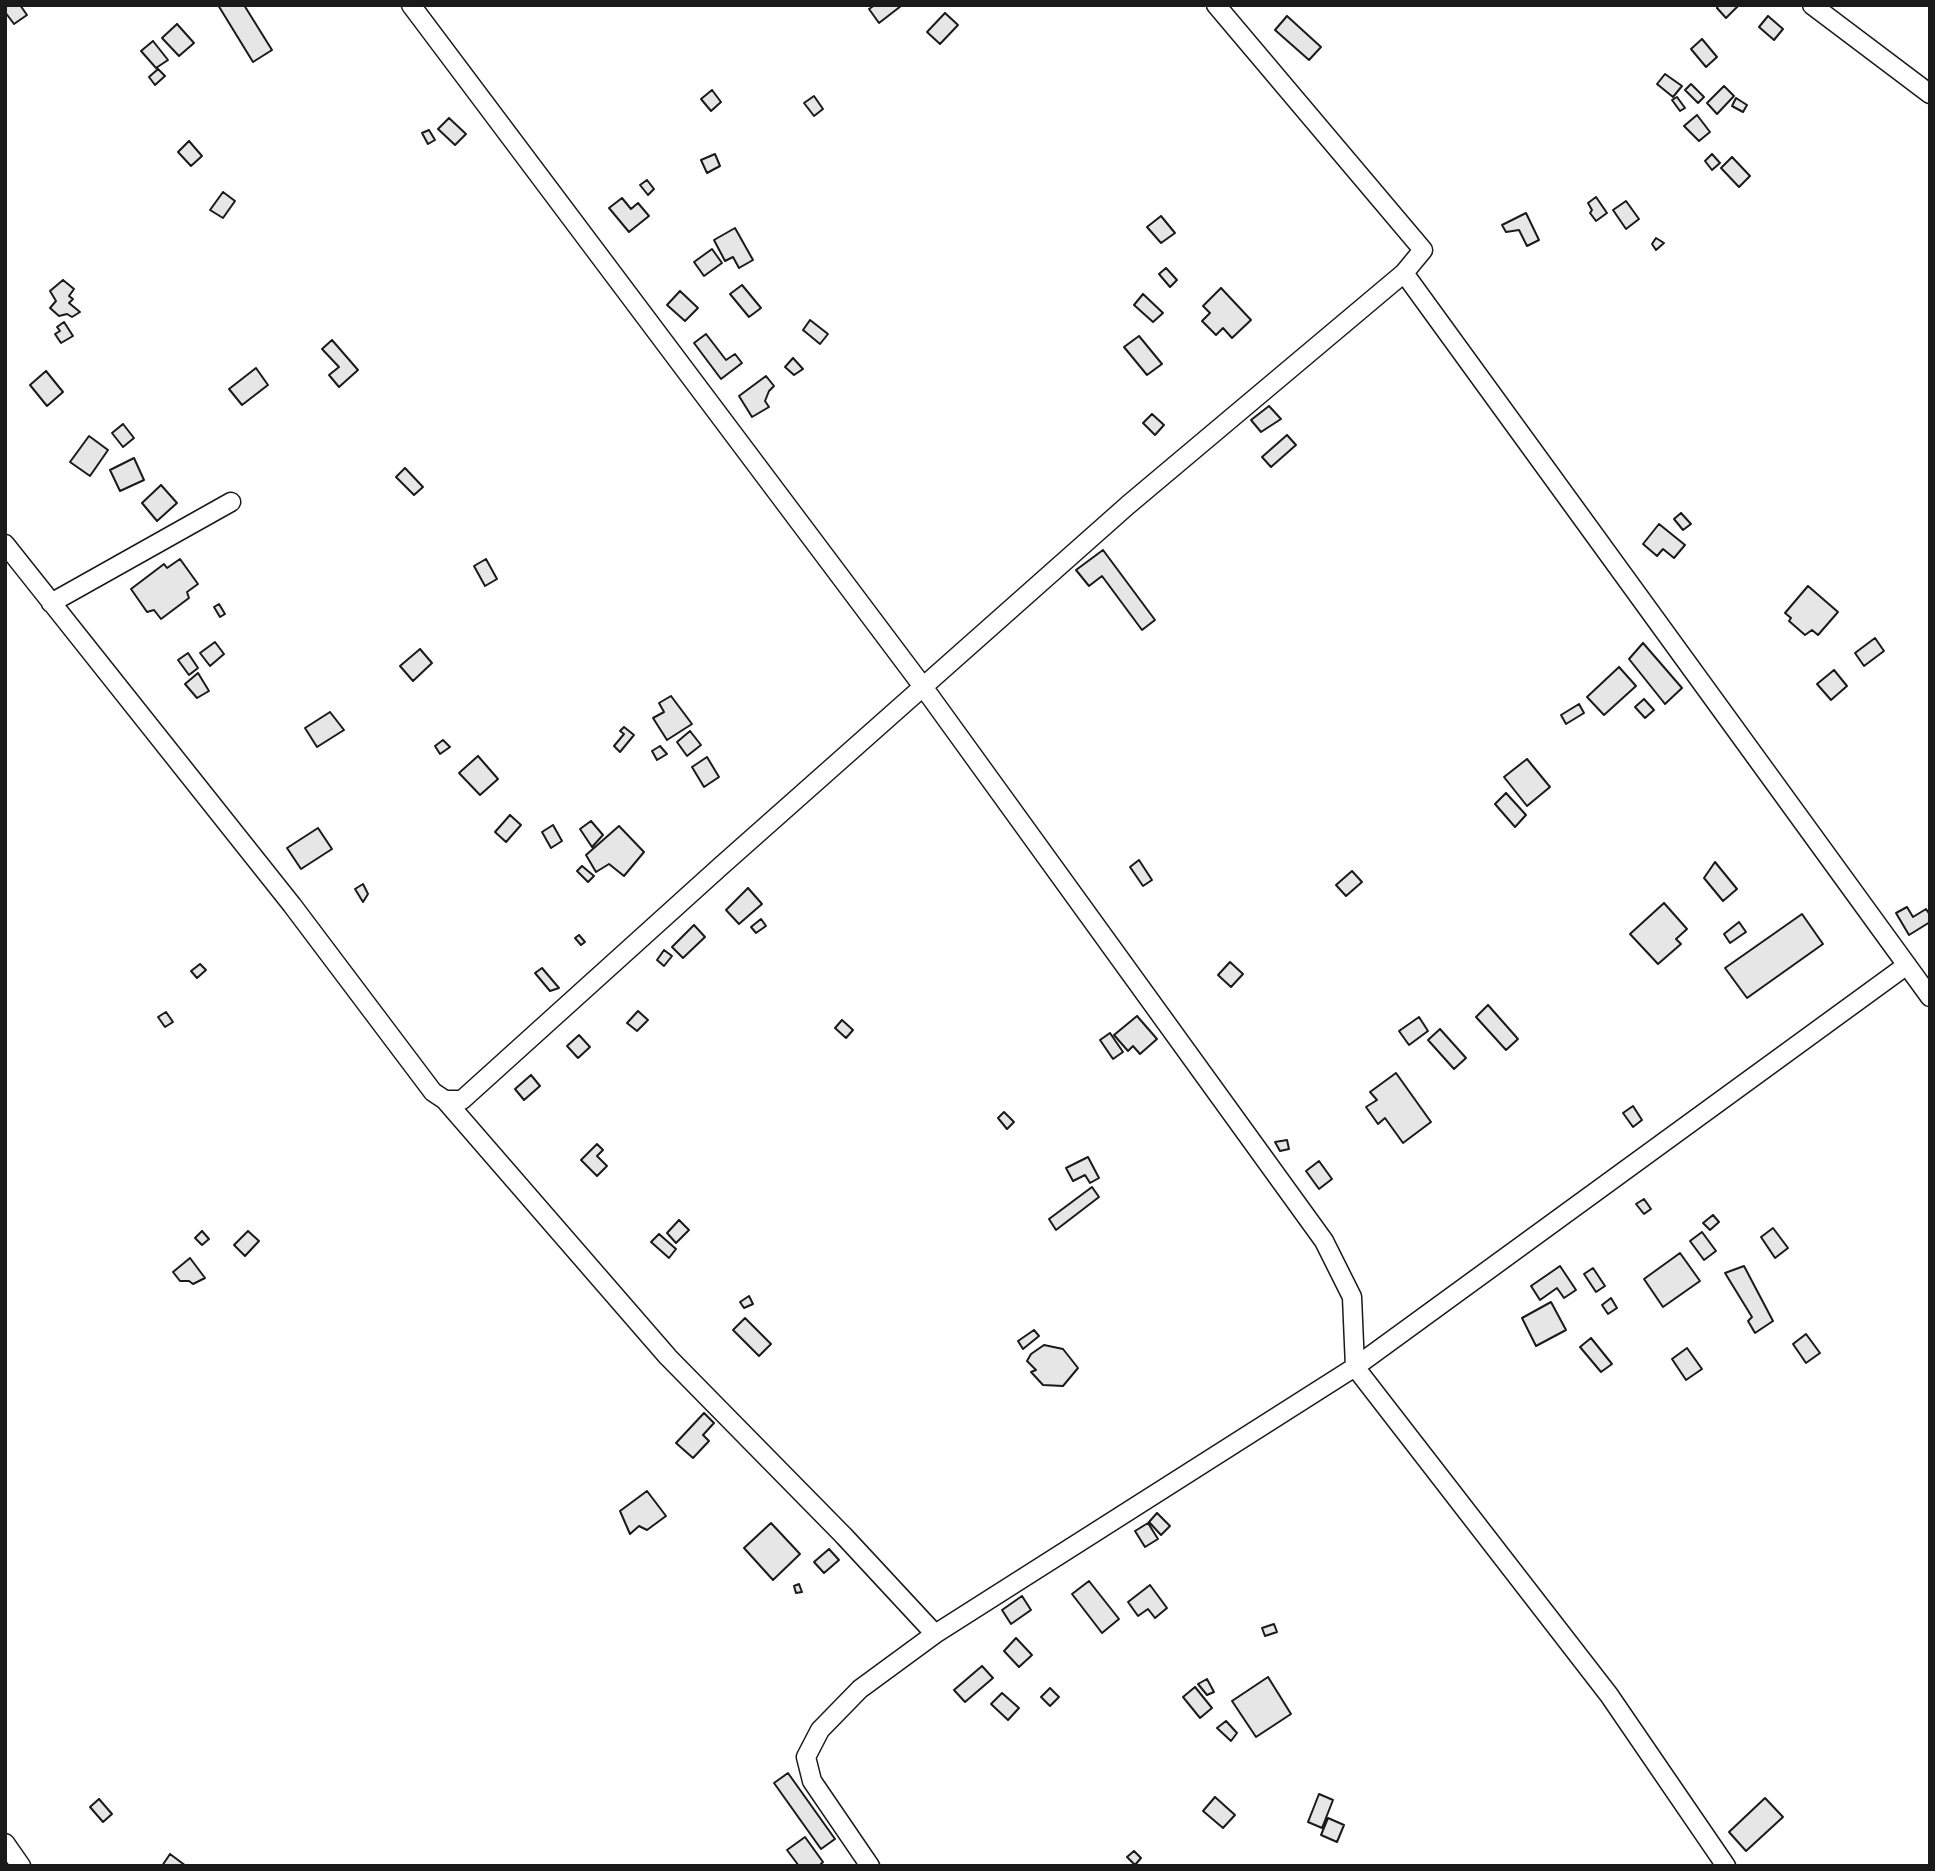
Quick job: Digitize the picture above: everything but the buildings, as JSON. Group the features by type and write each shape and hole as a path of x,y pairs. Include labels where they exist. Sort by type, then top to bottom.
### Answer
{"street":[{"path":"411,5 924,688 1324,1241 1352,1297 1355,1367 1609,1695 1726,1866"},
{"path":"446,1100 462,1100 720,866 1128,505 1404,272 1423,250 1216,5"},
{"path":"1812,5 1930,94"},
{"path":"1404,272 1930,997"},
{"path":"51,603 230,502"},
{"path":"5,544 292,905 433,1092 446,1100 668,1357 844,1536 934,1634"},
{"path":"862,1863 811,1781 806,1757 820,1730 860,1689 934,1634 1355,1367 1907,965"},
{"path":"5,1843 21,1866"}]}
